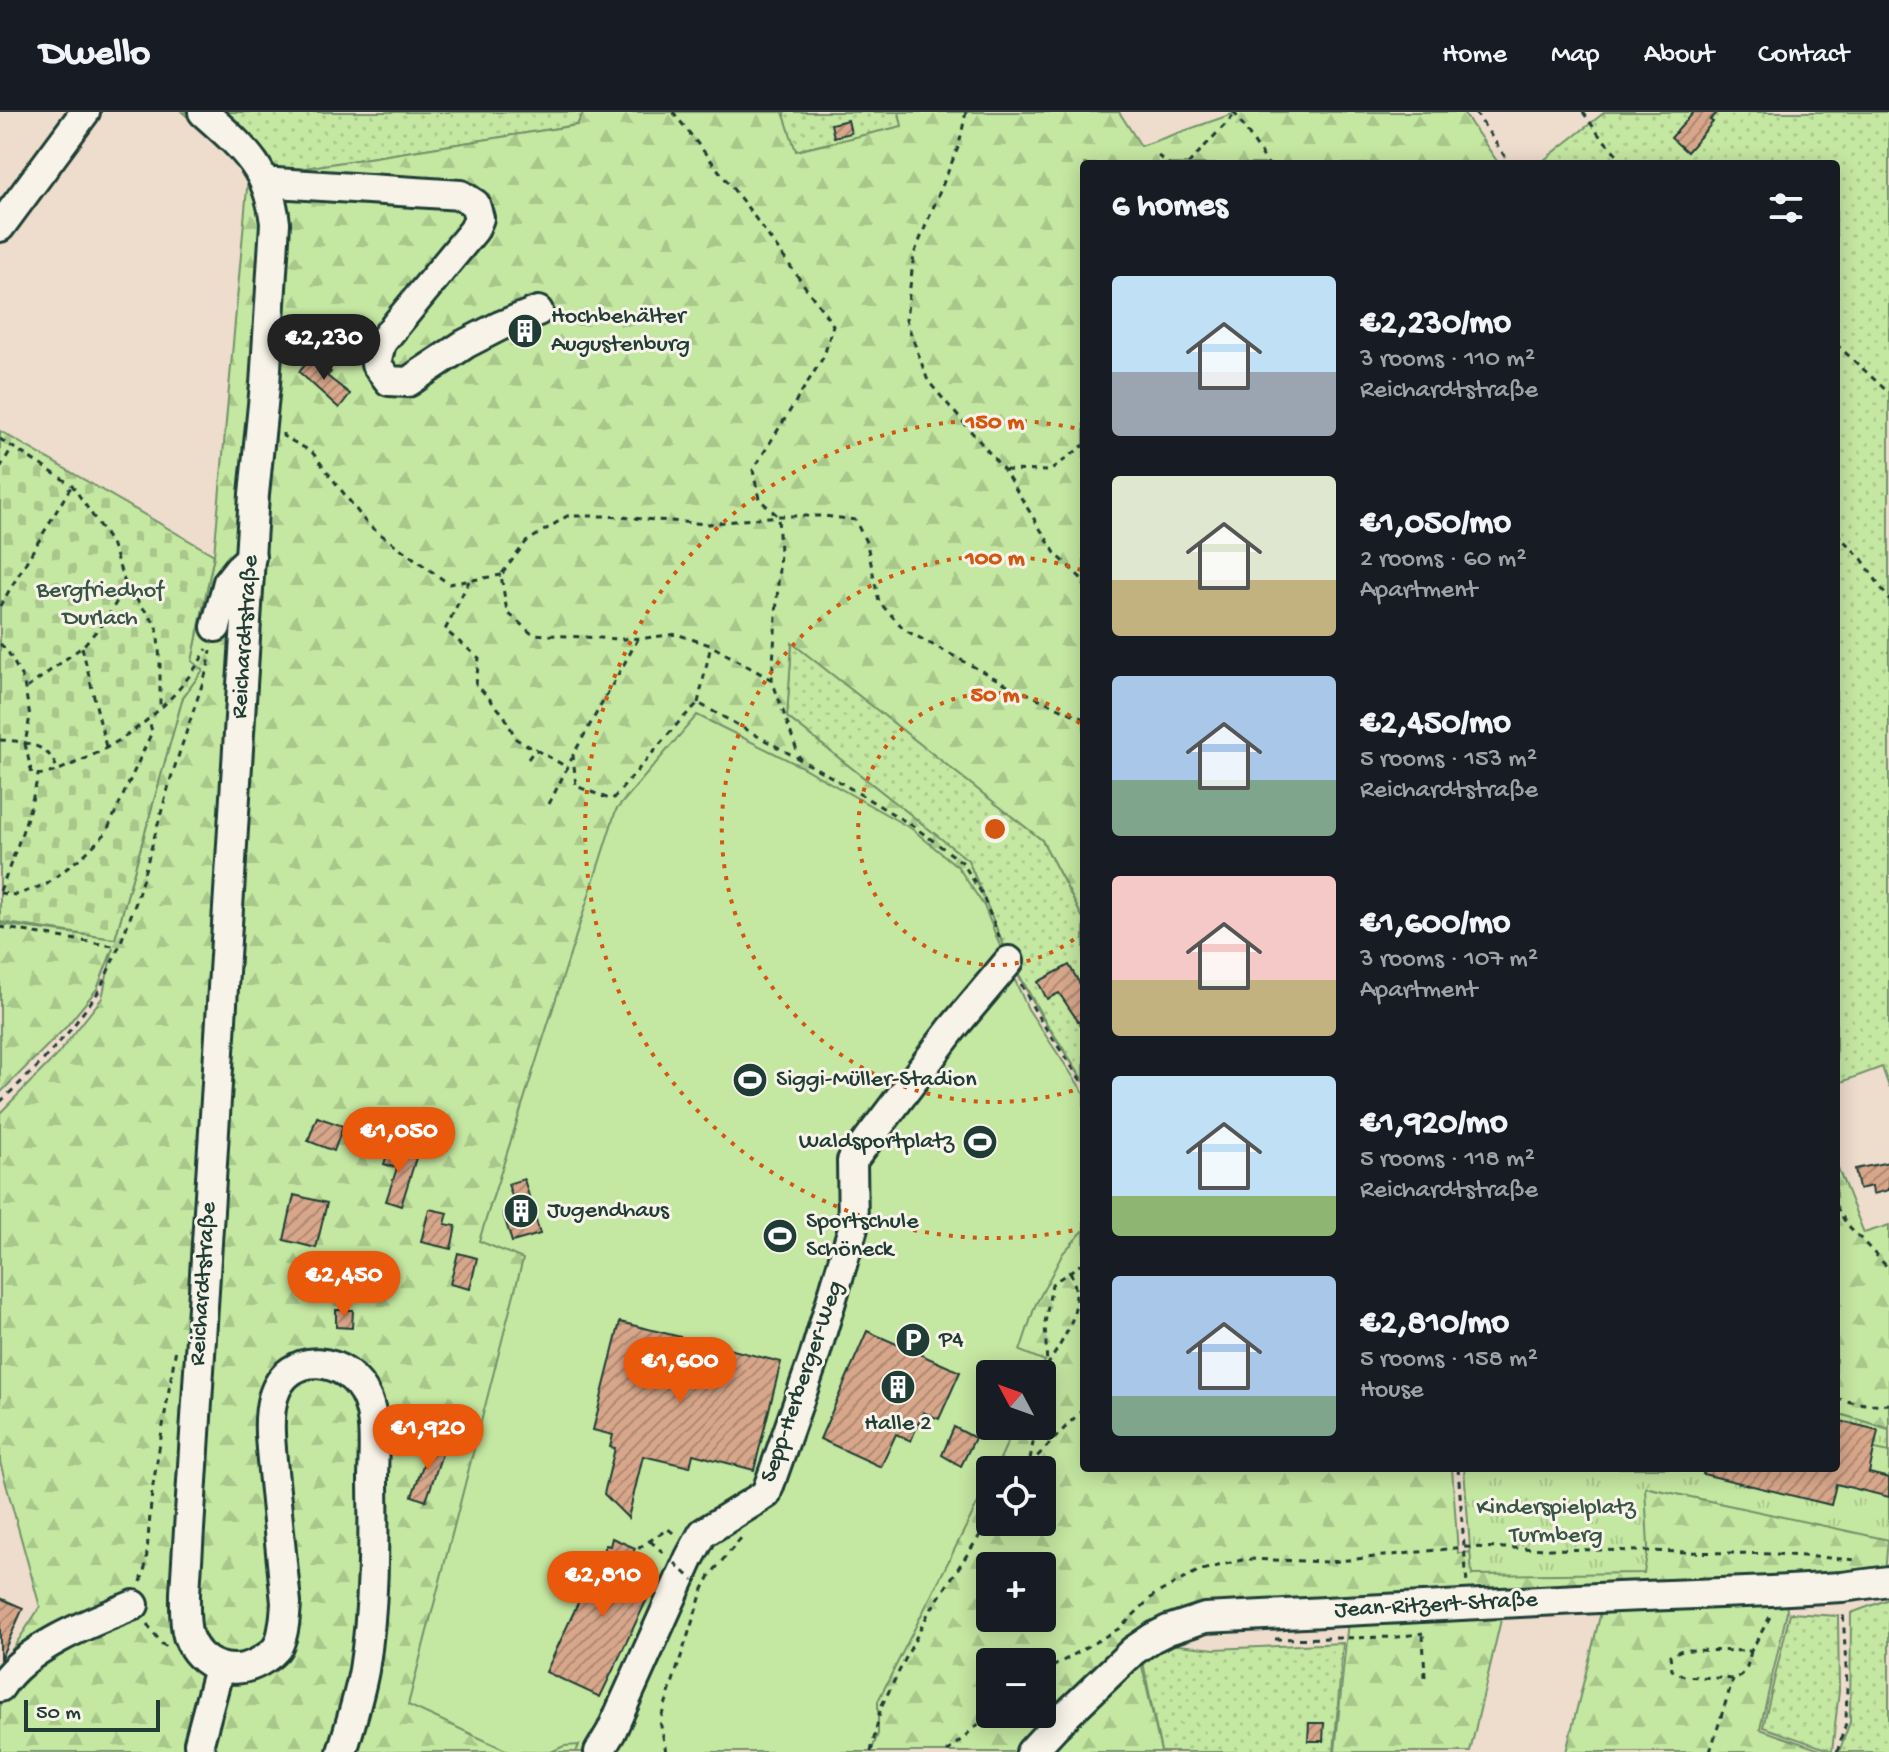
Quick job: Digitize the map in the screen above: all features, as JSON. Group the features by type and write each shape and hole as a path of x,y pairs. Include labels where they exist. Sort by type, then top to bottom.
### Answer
{"street":[{"path":"0,227 85,112"},
{"name":"Reichardtstraße","path":"203,112 256,165 267,184 275,233 254,494 185,1593 185,1621 189,1637 197,1652 219,1668"},
{"path":"267,184 461,195 475,204 479,218 474,230 381,343 376,364 389,381 408,382 465,344 538,311"},
{"path":"215,631 228,582 251,557"},
{"name":"Sepp-Herberger-Weg","path":"599,1752 703,1533 766,1494 814,1358 853,1228 852,1161 952,1029 1009,961"},
{"path":"200,1752 199,1743 219,1668 247,1668 269,1656 278,1646 286,1603 270,1418 275,1391 281,1380 301,1365 322,1362 352,1375 368,1401 371,1415 373,1578 370,1618 364,1671 342,1752"},
{"name":"Jean-Ritzert-Straße","path":"1031,1752 1133,1651 1168,1630 1205,1618 1771,1591 1889,1581"},
{"path":"0,1687 8,1675 50,1643 134,1605"}],"path":[{"path":"673,112 833,325 824,356 753,470 759,499 778,516 780,552 772,680 801,761"},
{"path":"966,112 959,145 914,254 906,320 928,381 1004,470 1055,553 1080,577"},
{"path":"1475,112 1507,160"},
{"path":"1583,112 1622,160"},
{"path":"1192,160 1234,113 1265,160"},
{"path":"1158,156 1164,160"},
{"path":"1840,348 1889,393"},
{"path":"281,427 283,436 312,452 368,525 449,584 501,575 526,542 567,516 708,524 778,516 825,516 855,520 867,544 879,602 905,630 1006,684 1080,717"},
{"path":"0,439 72,485 111,543 126,586 157,626 160,709"},
{"path":"0,468 13,446"},
{"path":"1004,470 1050,471 1080,448"},
{"path":"0,606 72,485"},
{"path":"1840,537 1862,559 1889,600"},
{"path":"501,575 507,612 532,634 638,639 676,634 711,645 772,680"},
{"path":"469,580 445,630 479,658 476,684 504,715 516,739 567,767"},
{"path":"25,689 82,647 105,621 126,586"},
{"path":"0,644 7,650 23,679 30,716 25,744 32,774 43,775 106,747 142,726 197,665 215,631"},
{"path":"0,1102 71,1029 99,991 136,902 171,778 208,667 215,631"},
{"path":"549,804 638,639"},
{"path":"575,751 576,786 612,800 698,703 711,645"},
{"path":"82,647 106,747"},
{"path":"698,703 913,826 962,862 981,892 1009,961 1037,1015 1080,1079"},
{"path":"38,775 20,840 0,892 16,895 47,884 106,833 152,732 149,719"},
{"path":"0,740 43,749 52,756 57,770"},
{"path":"528,759 536,748"},
{"path":"0,927 119,947"},
{"path":"1840,1213 1889,1269"},
{"path":"1047,1360 1045,1323 1052,1284 1080,1265"},
{"path":"1051,1360 1072,1324 1076,1285 1070,1271"},
{"path":"134,1605 146,1564 152,1491 176,1341"},
{"path":"1840,1399 1867,1406 1889,1404"},
{"path":"1038,1456 1080,1412"},
{"path":"1458,1472 1469,1604"},
{"path":"634,1560 640,1547 668,1529 686,1543 686,1567"},
{"path":"871,1752 881,1707 921,1627 979,1536"},
{"path":"666,1752 660,1721 703,1589 711,1574 742,1538"},
{"path":"650,1541 657,1547"},
{"path":"1056,1665 1120,1628 1154,1595 1198,1571 1246,1559 1330,1562 1464,1547 1775,1554 1834,1559"},
{"path":"1837,1752 1846,1723 1842,1587"},
{"path":"1751,1651 1682,1650 1670,1655 1672,1670 1684,1676 1740,1677 1745,1673 1751,1651 1771,1616 1771,1591"},
{"path":"1422,1607 1425,1678"},
{"path":"1710,1752 1733,1679"},
{"path":"947,1752 976,1726"}],"green space":[{"path":"182,112 584,112 577,125 248,177 237,160"},
{"path":"584,112 783,112 796,151 902,126 899,112 1119,112 1141,146 1238,112 1463,112 1496,160 1080,160 1080,912 1042,840 792,643 787,717 968,860 1006,952 1080,1076 1042,1018 1005,952 518,1710 583,1749 582,1752 0,1752 0,1668 40,1607 0,1462 0,1113 57,1055 102,998 113,948 97,989 66,1027 0,1093 0,924 115,939 183,697 203,670 192,661 214,555 248,177 577,125"},
{"path":"783,112 899,112 903,126 795,151"},
{"path":"1605,112 1889,112 1889,1087 1882,1067 1840,1083 1840,160 1544,160"},
{"name":"Bergfriedhof Durlach","path":"0,431 214,555 192,661 203,670 183,697 115,939 0,922"},
{"path":"792,642 1042,840 1080,912 1080,1074 1043,1018 1006,951 968,860 787,717"},
{"name":"Sportschule Schöneck","path":"697,715 800,766 912,829 958,867 984,906 1028,1009 1080,1087 1080,1234 1063,1253 1035,1306 1020,1351 1042,1360 976,1360 976,1440 1009,1440 1001,1456 976,1456 976,1507 878,1701 878,1734 871,1752 576,1752 579,1745 564,1746 551,1752 510,1752 408,1705 523,1259 479,1241 616,810"},
{"path":"1840,1173 1864,1233 1889,1225 1889,1429 1840,1414"},
{"path":"857,1182 1080,1219 1080,1472 1452,1472 1458,1553 1513,1550 1645,1487 1888,1539 1885,1573 1785,1582 1787,1612 1760,1729 1826,1752 1566,1752 1602,1608 1503,1611 1470,1752 1335,1752 1350,1600 1245,1601 1161,1619 1135,1635 1161,1752 836,1752 983,1440 1056,1440 1056,1360 988,1360"},
{"name":"Kinderspielplatz Turmberg","path":"1840,1414 1889,1429 1889,1540 1645,1487 1648,1548 1644,1573 1472,1575 1464,1472 1840,1472"},
{"path":"1841,1441 1889,1452 1889,1478 1840,1466"},
{"path":"1889,1599 1889,1752 1839,1752 1850,1722 1851,1613"},
{"path":"1790,1613 1838,1616 1839,1691 1832,1751 1763,1727"},
{"path":"1343,1643 1334,1752 1161,1752 1143,1662 1169,1644 1215,1649"}],"building":[{"path":"1694,112 1718,112 1687,152 1671,138"},
{"path":"848,120 851,133 834,137 831,124"},
{"path":"313,356 331,372 327,376 350,394 339,408 299,372"},
{"path":"1069,965 1080,984 1080,1024 1059,993 1047,999 1038,982"},
{"path":"317,1117 343,1126 334,1151 308,1141"},
{"path":"389,1149 416,1158 401,1206 386,1201 397,1168 384,1164"},
{"path":"1889,1162 1889,1190 1873,1194 1872,1186 1859,1189 1855,1169"},
{"name":"Jugendhaus","path":"524,1179 540,1234 512,1242 503,1213 516,1209 508,1184"},
{"path":"294,1195 327,1203 316,1248 284,1240"},
{"path":"429,1209 448,1213 445,1224 456,1226 451,1249 421,1242"},
{"path":"458,1253 477,1258 470,1289 450,1284"},
{"path":"336,1310 353,1310 352,1328 336,1327"},
{"path":"620,1322 781,1362 754,1470 693,1454 690,1467 643,1456 628,1518 604,1494 615,1448 610,1447 613,1435 593,1430"},
{"name":"Halle 2","path":"867,1331 960,1372 939,1419 923,1412 911,1441 896,1434 881,1467 820,1439"},
{"path":"1840,1421 1878,1430 1869,1473 1889,1478 1889,1497 1836,1484 1831,1505 1703,1474 1840,1472"},
{"path":"954,1427 975,1438 961,1466 942,1455"},
{"path":"431,1443 444,1448 426,1501 412,1496"},
{"path":"612,1538 635,1548 631,1558 658,1570 600,1697 546,1672 595,1566 606,1545 610,1546"},
{"path":"0,1598 23,1608 0,1660"},
{"path":"1309,1723 1324,1723 1323,1741 1308,1741"}],"place":[{"name":"Hochbehälter Augustenburg","path":"525,331"},
{"name":"Siggi-Müller-Stadion","path":"750,1080"},
{"name":"Waldsportplatz","path":"980,1142"},
{"name":"Jugendhaus","path":"521,1211"},
{"name":"Sportschule Schöneck","path":"780,1236"},
{"name":"P4","path":"913,1340"},
{"name":"Halle 2","path":"898,1387"}]}
